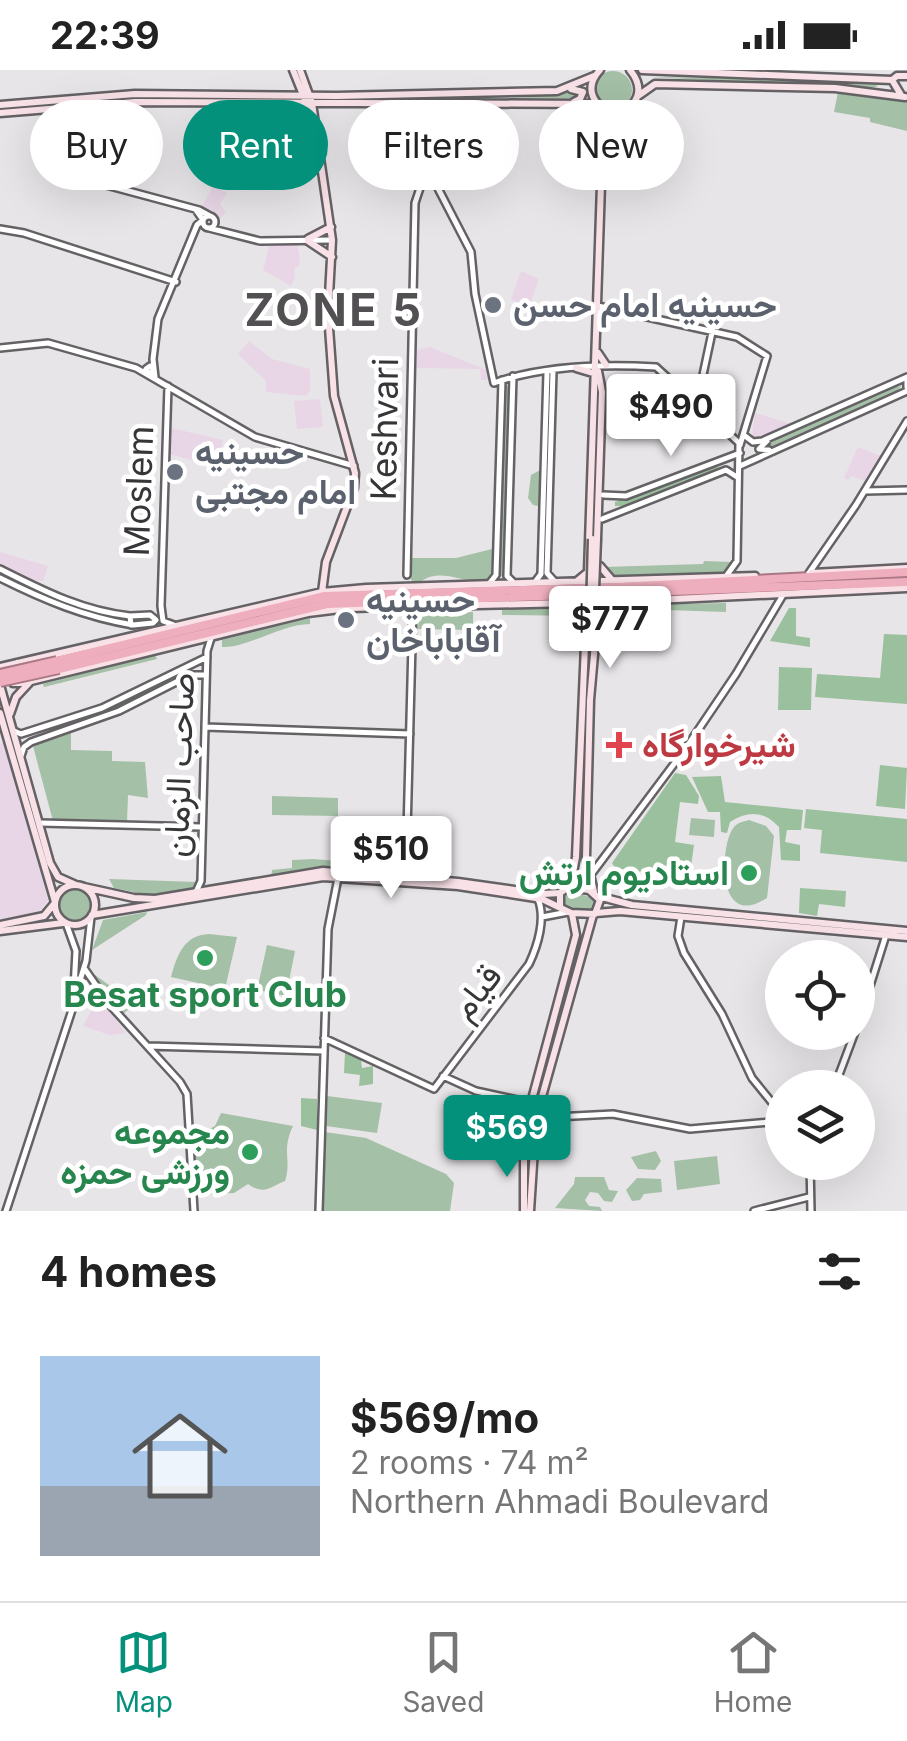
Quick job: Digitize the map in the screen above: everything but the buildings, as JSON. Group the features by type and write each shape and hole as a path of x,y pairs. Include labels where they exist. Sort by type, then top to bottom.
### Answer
{"highway":[{"path":"0,670 57,665 308,607 457,596 812,588 883,579 907,570"},
{"path":"789,575 800,578"},
{"path":"690,584 699,578"},
{"path":"0,684 196,623 344,594 542,598 690,584 800,578 867,580"},
{"path":"883,579 907,585"},
{"path":"440,586 457,596"},
{"path":"799,594 812,588"},
{"path":"707,592 718,598"},
{"path":"282,604 301,596"},
{"path":"437,606 457,596"},
{"path":"542,598 568,602"},
{"path":"348,603 361,607"},
{"path":"261,625 278,615"}],"main road":[{"path":"653,70 648,77 654,84"},
{"path":"868,78 875,70"},
{"path":"638,96 636,71 892,79 903,73"},
{"path":"163,101 277,98 289,87 296,72"},
{"path":"296,72 308,99"},
{"path":"557,91 598,72"},
{"path":"595,100 591,93 598,72"},
{"path":"868,78 880,86 872,92"},
{"path":"892,79 894,88 906,97"},
{"path":"636,100 654,84 775,86 906,97"},
{"path":"0,105 135,94 308,99 572,89 583,92 578,100"},
{"path":"398,95 398,100"},
{"path":"308,99 348,104"},
{"path":"0,113 30,110"},
{"path":"322,592 336,529 354,488 354,466 334,396 328,314 332,234 325,190"},
{"path":"586,699 599,368 601,190"},
{"path":"308,240 332,234"},
{"path":"308,240 333,258"},
{"path":"576,368 599,368"},
{"path":"576,582 588,568 596,454"},
{"path":"588,568 593,574 600,566 616,591"},
{"path":"0,670 13,664 57,665 198,641 308,613 361,607 568,602 699,578 907,570"},
{"path":"324,572 339,590"},
{"path":"11,720 16,696 57,665 67,652 136,628 196,623 322,592 576,582 616,591 718,598 907,585"},
{"path":"586,699 597,620 616,591"},
{"path":"530,1211 524,1149 531,1103 594,914 600,906 586,864 586,621 584,612 568,602"},
{"path":"586,621 592,613 597,620"},
{"path":"13,664 8,670 10,680 16,684 30,682"},
{"path":"0,684 46,851 58,877 80,886 145,899 323,871 418,879 544,898 570,912 594,914 621,907 907,934"},
{"path":"0,712 57,914 66,923"},
{"path":"560,907 561,891 575,865 584,780"},
{"path":"48,881 56,883 58,877"},
{"path":"0,928 46,920 77,925 92,916 298,880 338,878 458,886 544,898 573,887 621,907 666,916 907,934"},
{"path":"46,920 65,888 80,886"},
{"path":"80,886 94,899 92,916"},
{"path":"114,893 110,901 117,912"},
{"path":"528,1183 536,1118 576,930 570,912"},
{"path":"576,930 588,932"}],"street":[{"path":"885,70 892,79"},
{"name":"Keshvari","path":"407,575 416,203 427,166 472,252 475,294 494,382 502,382"},
{"path":"123,190 196,210 231,233"},
{"path":"196,210 206,226 260,241 308,240 332,234"},
{"path":"150,370 158,319 193,236 206,226 214,226 212,218"},
{"path":"0,228 24,232 176,282"},
{"path":"598,306 736,337 767,356 740,444 737,561 724,578"},
{"path":"697,404 717,308"},
{"path":"0,348 48,343 150,370 168,386 255,437 354,466"},
{"path":"502,382 513,376 576,368"},
{"path":"599,368 660,368 740,444"},
{"path":"531,585 544,574 550,372"},
{"path":"506,576 513,376"},
{"path":"740,466 899,395 907,389 907,378 777,435 755,442 744,436"},
{"path":"502,382 513,386"},
{"path":"487,585 496,575 502,382"},
{"path":"893,383 904,385 899,395"},
{"name":"Moslem","path":"159,620 168,386"},
{"path":"810,573 907,420"},
{"path":"777,435 760,446 760,451 787,446"},
{"path":"616,502 740,453"},
{"path":"701,466 720,465 705,478"},
{"path":"602,519 728,470 739,479"},
{"path":"865,491 907,490"},
{"path":"603,495 624,510"},
{"path":"737,561 748,576"},
{"path":"0,569 104,614 150,614 178,625"},
{"path":"10,574 3,580 74,612 136,628 159,620"},
{"path":"544,574 558,583"},
{"path":"394,587 407,575 415,587"},
{"path":"496,575 506,576"},
{"path":"506,576 516,584"},
{"path":"589,878 686,748 784,594"},
{"path":"141,614 156,610 162,597"},
{"path":"399,878 406,869 413,607"},
{"path":"122,624 127,615"},
{"path":"127,615 136,628"},
{"name":"صاحب الزمان","path":"196,892 201,881 206,675 211,638"},
{"path":"14,732 21,734 102,708 207,654 198,641"},
{"path":"21,756 27,744 119,711 190,674 197,666 182,666"},
{"path":"190,674 206,675"},
{"path":"205,727 410,734"},
{"path":"31,731 27,738 36,740"},
{"path":"40,824 202,827"},
{"path":"586,864 597,863"},
{"path":"406,869 418,879"},
{"path":"319,1211 328,918 338,878"},
{"name":"صاحب الزمان","path":"201,881 207,890"},
{"name":"قیام","path":"443,1076 529,964 544,898"},
{"path":"542,917 570,912"},
{"path":"76,990 84,968 92,916"},
{"path":"666,916 678,928"},
{"path":"681,917 678,928 684,953 765,1095"},
{"path":"4,1210 74,1007 76,948 66,923"},
{"path":"875,970 886,935"},
{"path":"76,948 83,937 88,945"},
{"path":"84,968 108,1004 180,1082 190,1102 194,1211"},
{"path":"92,983 88,988 92,994"},
{"path":"76,990 108,1004"},
{"path":"74,1007 81,997 92,994"},
{"path":"324,1038 431,1089 443,1076 476,1092 531,1103"},
{"path":"148,1046 324,1051"},
{"path":"536,1118 613,1114 690,1129 765,1120"},
{"path":"809,1180 811,1211"},
{"path":"754,1211 809,1197"}],"shaded area":[{"path":"211,190 227,193 220,204 226,213 219,219 201,208"},
{"path":"297,244 299,266 294,268 291,286 263,270 269,246"},
{"path":"521,271 539,279 529,307 511,299"},
{"path":"249,341 272,359 310,369 310,391 306,396 266,392 266,381 238,354"},
{"path":"430,347 489,371 490,380 481,380 480,369 417,368 417,350"},
{"path":"320,399 323,427 297,429 294,401"},
{"path":"755,413 795,425 756,438 752,434"},
{"path":"171,428 223,440 218,467 169,454"},
{"path":"858,447 881,456 868,482 851,476 848,480 844,478"},
{"path":"0,552 48,566 43,581 0,565"},
{"path":"5,740 48,900 38,914 0,920 0,744"},
{"path":"94,1005 108,1010 126,1033 110,1035 83,1026"}],"green space":[{"path":"606,72 620,72 631,83 629,100 595,97 595,83"},
{"path":"650,77 867,80 878,86 868,89"},
{"path":"577,91 582,95 576,98 402,100 536,97"},
{"path":"838,92 907,98 907,131 870,122 870,118 834,112"},
{"path":"253,96 278,98 96,100"},
{"path":"30,106 30,109 0,108"},
{"path":"506,385 510,388 506,562 501,577 499,540"},
{"path":"902,386 891,396 762,450 829,413"},
{"path":"719,467 668,493 615,506 615,502 704,468"},
{"path":"544,468 543,507 533,505 528,498 531,475"},
{"path":"496,548 495,574 487,579 437,576 418,584 411,580 412,558 456,558"},
{"path":"732,562 721,575 613,578 603,567 703,564"},
{"path":"726,603 726,612 636,609 637,605"},
{"path":"568,605 582,616 502,615 502,608"},
{"path":"631,605 630,623 599,622 611,606"},
{"path":"789,608 796,608 796,636 810,638 810,647 770,641"},
{"path":"419,612 473,612 473,630 418,629"},
{"path":"310,618 310,624 222,647 222,640"},
{"path":"884,634 907,635 907,704 815,697 817,674 880,678"},
{"path":"155,655 157,659 44,687 43,684"},
{"path":"196,667 162,690 97,715 181,669"},
{"path":"779,667 812,668 811,710 778,710"},
{"path":"71,733 71,750 112,751 112,761 145,762 148,798 128,795 127,822 53,821 33,746"},
{"path":"880,765 907,768 905,809 876,806"},
{"path":"675,773 686,775 699,796 698,804 680,802 675,842 694,845 691,866 669,863 655,874 615,868 612,863"},
{"path":"721,776 725,802 803,810 801,830 787,830 785,842 800,845 800,861 781,860 779,827 762,815 737,818 730,822 727,833 721,832 720,812 708,812 692,777"},
{"path":"272,796 338,798 338,816 272,815"},
{"path":"806,809 907,819 907,862 820,853 822,830 804,828"},
{"path":"691,818 715,820 714,837 689,835"},
{"name":"استادیوم ارتش","path":"749,820 766,826 774,836 767,898 750,905 738,903 730,894 725,865 729,836 739,823"},
{"path":"292,860 338,861 337,869 271,877 272,870 292,868"},
{"path":"109,879 197,882 195,889 149,895 114,888"},
{"path":"800,888 846,891 845,907 819,904 817,916 799,913"},
{"path":"75,890 86,894 90,905 86,916 75,920 64,916 60,905 64,894"},
{"path":"574,892 598,900 594,912 569,910 562,905 564,895"},
{"path":"147,912 146,915 92,950 103,920"},
{"name":"Besat sport Club","path":"209,934 237,937 225,989 171,977 188,942"},
{"path":"267,945 295,951 286,996 257,990"},
{"path":"91,972 128,999 129,1009 123,1014 91,978"},
{"path":"345,1052 361,1060 362,1068 373,1066 373,1084 359,1086 360,1075 344,1073"},
{"path":"327,1096 382,1103 377,1133 326,1126"},
{"path":"301,1098 317,1099 317,1130 301,1126"},
{"name":"مجموعه ورزشی حمزه","path":"221,1113 293,1126 285,1181 263,1190 248,1184 234,1193 198,1195 195,1150 205,1145 200,1134 215,1126"},
{"path":"325,1132 366,1138 446,1174 454,1183 450,1211 323,1211"},
{"path":"656,1151 661,1161 655,1170 638,1169 631,1157"},
{"path":"717,1156 720,1184 677,1190 674,1161"},
{"path":"575,1177 604,1177 609,1190 618,1191 612,1202 590,1192 585,1200 602,1211 555,1208"},
{"path":"637,1178 661,1179 662,1192 644,1194 640,1200 632,1201 626,1190"}],"place":[{"name":"حسینیه امام حسن","path":"493,305"},
{"name":"حسینیه امام مجتبی","path":"175,472"},
{"name":"حسینیه آقاباباخان","path":"346,620"},
{"name":"شیرخوارگاه","path":"619,745"},
{"name":"استادیوم ارتش","path":"749,873"},
{"name":"Besat sport Club","path":"205,958"},
{"name":"مجموعه ورزشی حمزه","path":"250,1152"}],"district":[{"name":"ZONE 5","path":"334,310"}]}
